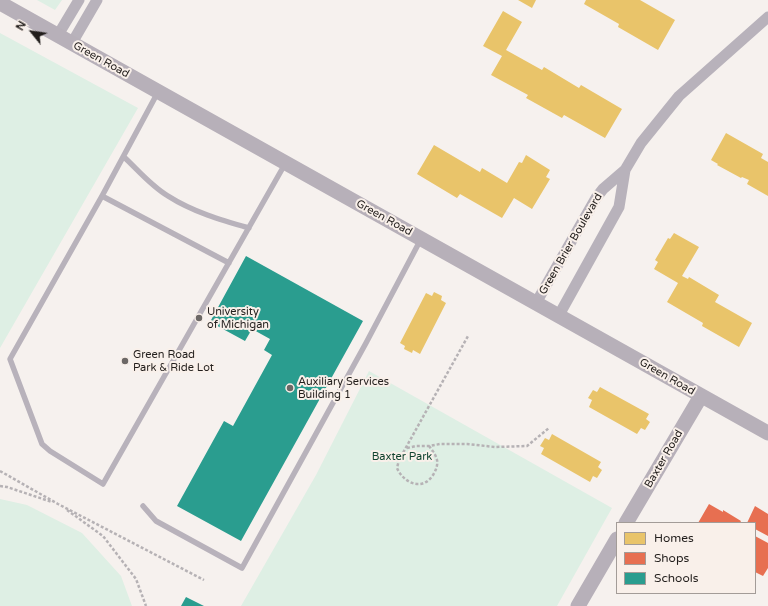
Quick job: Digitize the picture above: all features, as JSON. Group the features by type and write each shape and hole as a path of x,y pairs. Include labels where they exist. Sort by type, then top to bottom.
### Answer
{"street":[{"path":"58,35 79,0"},
{"path":"72,43 97,0"},
{"name":"Green Road","path":"0,3 768,433"},
{"name":"Green Brier Boulevard","path":"536,303 596,198 603,189 625,170 641,143 679,96 768,17"},
{"name":"Green Brier Boulevard","path":"559,315 618,207 625,170"},
{"name":"Baxter Road","path":"627,522 701,396"},
{"path":"578,606 616,541"}],"lane":[{"path":"158,91 124,157 10,359 42,444 50,452 103,484 286,162"},
{"path":"124,157 153,185 167,196 188,208 207,216 249,228"},
{"path":"102,196 229,263"},
{"path":"143,506 156,521 242,568 366,343 421,238"}],"path":[{"path":"429,446 437,459 437,470 430,481 420,485 410,482 400,476 397,468 399,460 468,336"},
{"path":"406,448 440,444 467,444 495,447 527,446 549,428"},
{"path":"0,471 58,504 204,580"},
{"path":"0,486 58,504 103,536 136,579 146,606"}],"green space":[{"path":"37,0 62,0 55,10"},
{"path":"0,33 138,108 0,348"},
{"name":"Baxter Park","path":"369,371 612,508 557,606 241,606 316,475"},
{"path":"0,499 27,505 82,533 121,576 132,606 0,606"}],"building: Homes":[{"path":"518,0 536,0 532,8"},
{"path":"586,0 640,0 675,20 658,50 618,27 619,24 584,4"},
{"path":"503,11 522,22 506,50 542,70 544,67 579,88 581,85 622,109 605,138 564,115 562,118 526,98 528,95 491,75 502,56 483,46"},
{"path":"726,133 763,154 761,158 768,162 768,196 747,184 749,180 742,177 741,178 717,165 718,164 711,160"},
{"path":"434,145 480,172 482,168 507,183 519,162 522,163 526,155 550,170 546,177 550,179 532,209 514,198 502,218 460,194 457,198 417,174"},
{"path":"674,233 699,247 682,276 688,279 689,277 719,295 715,302 752,323 739,347 702,326 703,323 667,302 678,283 654,269 658,262 655,260 668,238 670,239"},
{"path":"434,292 442,296 441,300 446,303 420,354 413,350 412,353 404,349 405,346 400,343 426,293 432,296"},
{"path":"600,387 649,414 646,419 650,422 645,430 641,428 637,434 589,407 592,400 588,398 593,390 597,392"},
{"path":"552,434 601,462 598,467 602,470 597,478 593,476 590,482 541,454 544,448 540,446 545,438 549,440"}],"building: Shops":[{"path":"709,504 723,512 723,510 741,521 740,522 699,522"},
{"path":"755,506 768,514 768,536 756,530 756,522 747,522"},
{"path":"756,537 768,543 768,568 763,576 756,572"}],"building: Schools":[{"name":"Auxiliary Services Building 1","path":"246,256 363,321 241,541 177,506 224,421 233,426 272,355 264,350 270,339 252,329 245,341 210,322"},
{"path":"186,597 204,606 181,606"}],"place":[{"name":"University of Michigan","path":"199,318"},
{"name":"Green Road Park & Ride Lot","path":"125,361"},
{"name":"Auxiliary Services Building 1","path":"290,388"}]}
